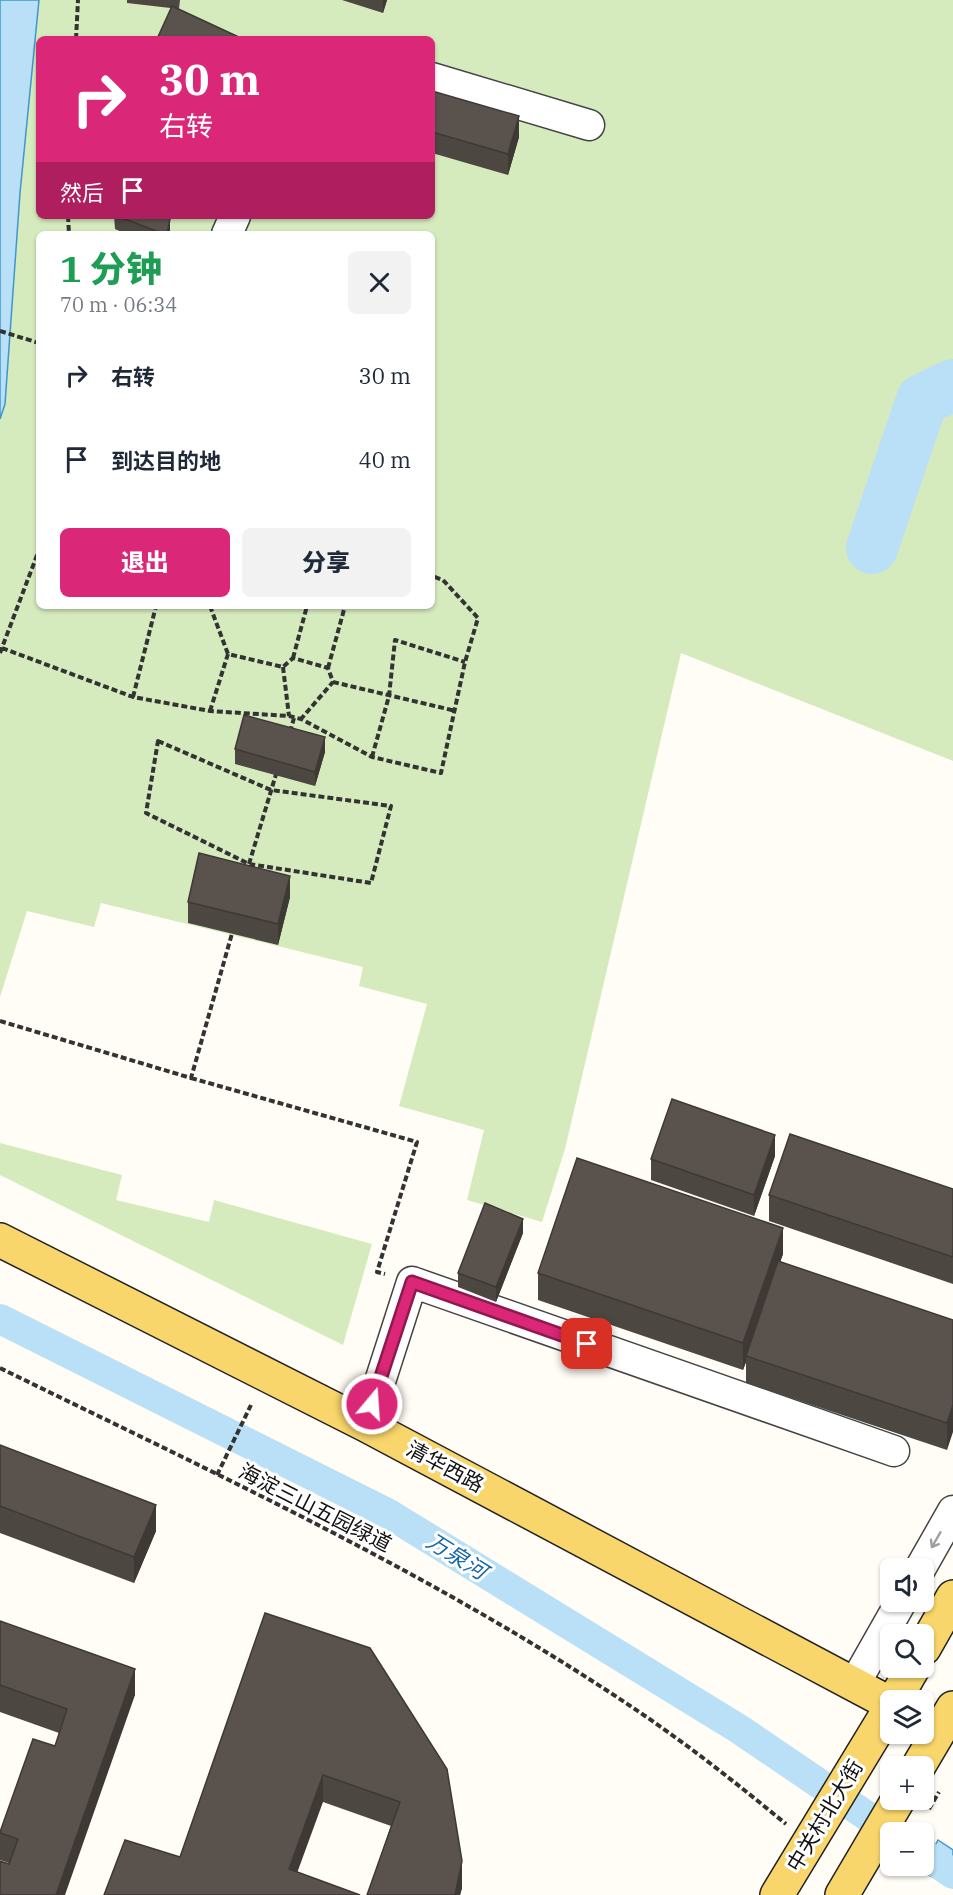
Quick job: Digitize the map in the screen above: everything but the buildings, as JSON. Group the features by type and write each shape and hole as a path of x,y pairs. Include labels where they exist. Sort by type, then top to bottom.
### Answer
{"main road":[{"name":"清华西路","path":"0,1240 366,1425 880,1698"},
{"path":"934,1630 953,1597"},
{"name":"中关村北大街","path":"777,1895 880,1723"},
{"path":"925,1756 945,1724"},
{"path":"848,1884 892,1810"}],"street":[{"path":"435,79 590,125"},
{"path":"366,1425 412,1282 894,1451"},
{"path":"926,1558 953,1511"},
{"path":"855,1683 895,1612"}],"path":[{"path":"76,36 78,0"},
{"path":"0,331 36,343"},
{"path":"36,558 1,651 133,697 210,711 289,716 301,719 372,757 441,773 465,662 478,618 443,580 435,577"},
{"path":"133,697 155,609"},
{"path":"210,711 228,654 211,609"},
{"path":"284,667 293,658 306,609"},
{"path":"333,682 328,668 344,609"},
{"path":"372,757 389,696 395,640 465,662"},
{"path":"228,654 284,667"},
{"path":"293,658 328,668"},
{"path":"284,667 289,716"},
{"path":"333,682 456,711"},
{"path":"301,719 333,682"},
{"path":"288,738 294,718"},
{"path":"158,741 272,790 392,806 371,883 249,864 146,813 158,741"},
{"path":"246,874 278,769"},
{"path":"191,1078 234,924"},
{"path":"0,1021 417,1142 377,1272 412,1282"},
{"name":"海淀三山五园绿道","path":"0,1368 217,1475 398,1568 536,1647 646,1717 691,1749 809,1842"},
{"path":"217,1475 251,1405"}],"green space":[{"path":"0,0 953,0 953,761 681,653 565,1149 542,1222 467,1200 484,1130 399,1106 427,1004 359,986 363,967 101,903 94,927 27,911 0,997"},
{"path":"0,1143 122,1175 116,1200 209,1222 214,1200 372,1244 343,1345 0,1175"}],"water":[{"path":"0,0 39,0 20,193 5,404 0,419"},
{"path":"938,1840 953,1850 953,1888 930,1876 934,1876 934,1847"}],"waterway":[{"path":"872,548 922,400 953,385"},
{"name":"万泉河","path":"0,1319 389,1514 739,1729 880,1825"},
{"name":"万泉河","path":"934,1861 953,1874"}],"route":[{"path":"372,1404 412,1282 587,1344"}]}
